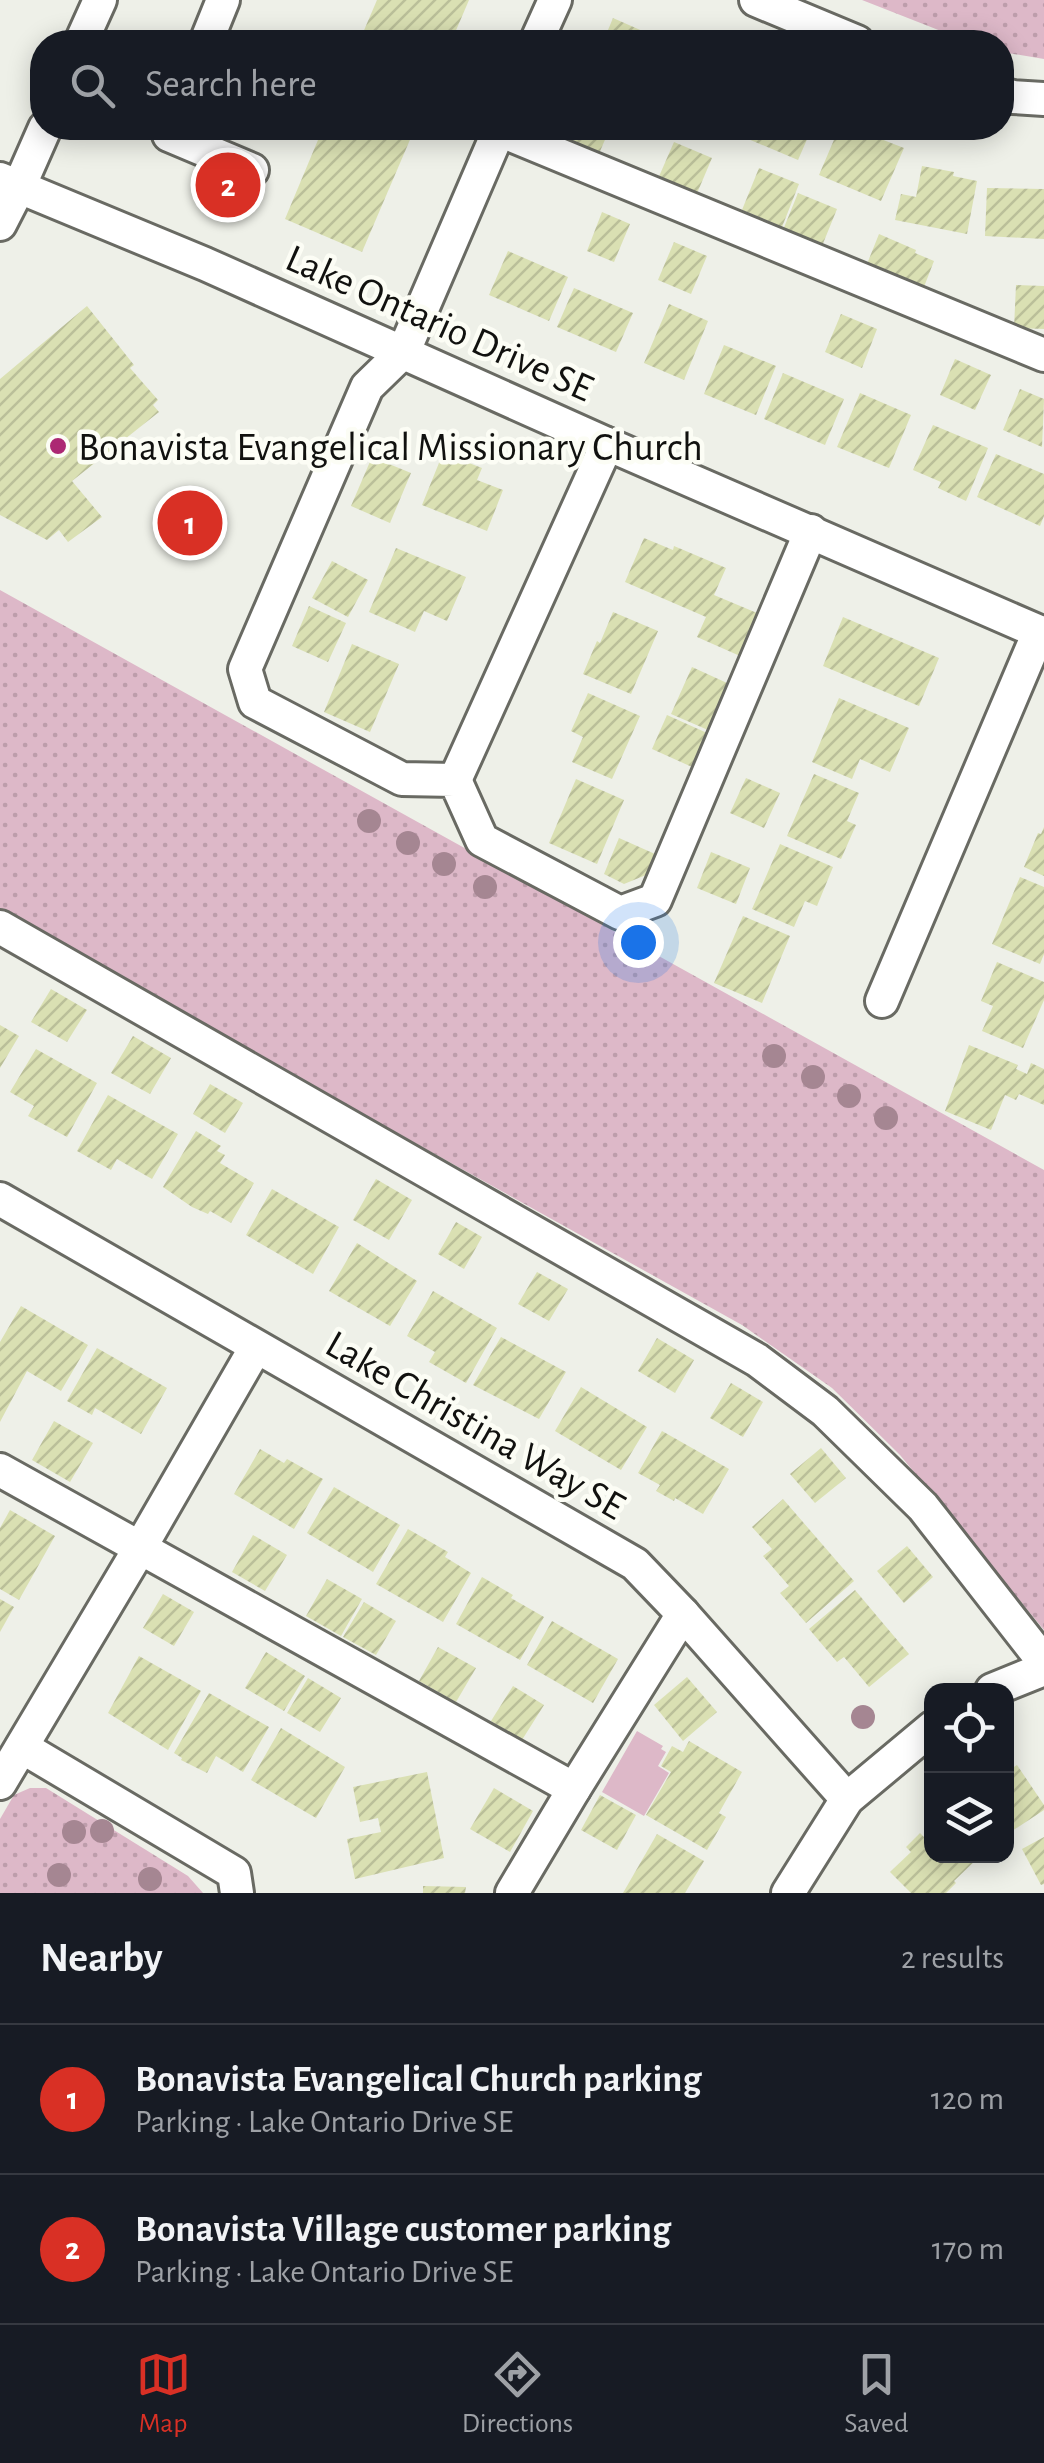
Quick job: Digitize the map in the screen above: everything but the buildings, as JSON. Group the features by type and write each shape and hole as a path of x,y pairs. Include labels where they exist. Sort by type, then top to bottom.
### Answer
{"street":[{"path":"86,30 100,0"},
{"path":"211,30 223,0"},
{"path":"541,30 555,0"},
{"path":"756,0 828,30"},
{"path":"1014,97 1044,99"},
{"path":"0,224 10,183 37,140"},
{"path":"183,140 252,170"},
{"path":"455,780 402,779 255,702 245,668 367,387 404,351 495,140"},
{"path":"526,140 1044,356"},
{"name":"Lake Ontario Drive SE","path":"10,183 205,264 1041,633"},
{"path":"607,444 455,780 482,840 620,913 655,900 811,531"},
{"path":"882,1000 1041,633"},
{"path":"0,926 757,1360 825,1412 923,1507 1044,1666 1007,1683"},
{"name":"Lake Christina Way SE","path":"0,1199 634,1564 847,1799"},
{"path":"0,1783 256,1348"},
{"path":"0,1470 574,1788"},
{"path":"512,1893 683,1614"},
{"path":"788,1893 847,1799 924,1735"},
{"path":"22,1747 234,1874 237,1893"}],"shaded area":[{"path":"862,0 1044,0 1044,59 1014,54 1014,30 938,30"},
{"path":"0,590 1044,1170 1044,1630 900,1455 832,1388 742,1325 0,912"},
{"path":"637,1731 663,1746 661,1749 666,1752 658,1766 669,1773 644,1816 602,1792"},
{"path":"30,1788 46,1788 188,1876 203,1893 0,1893 0,1819 14,1795"}],"place":[{"name":"Bonavista Village customer parking","path":"228,185"},
{"name":"Bonavista Evangelical Missionary Church","path":"58,446"},
{"name":"Bonavista Evangelical Church parking","path":"190,523"}]}
